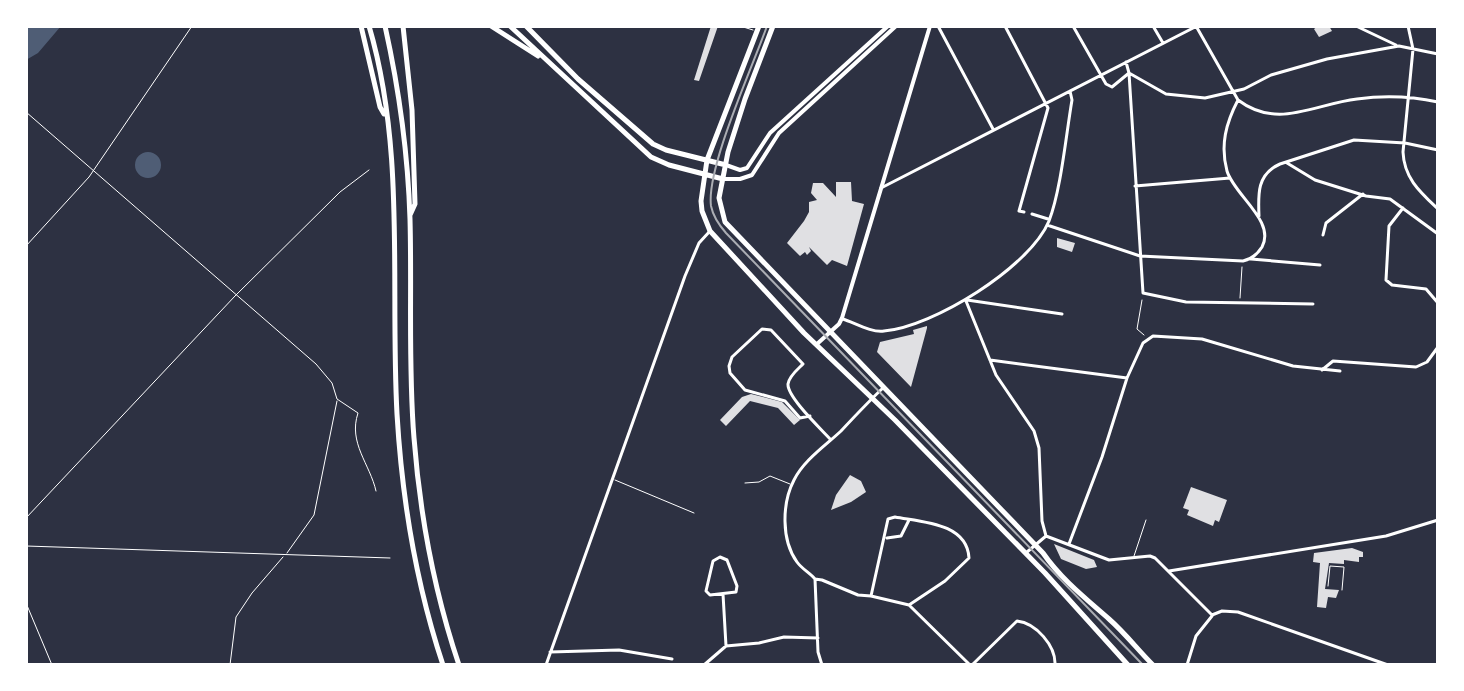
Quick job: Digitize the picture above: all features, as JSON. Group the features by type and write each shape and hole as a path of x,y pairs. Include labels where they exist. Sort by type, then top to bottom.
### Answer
{"main road":[{"path":"361,26 380,107 385,116"},
{"path":"369,26 381,76 393,210 400,452 414,556 443,665"},
{"path":"385,26 395,71 410,216 414,439 424,528 432,570 459,665"},
{"path":"403,26 412,110 415,204 410,216"},
{"path":"491,26 555,68"},
{"path":"510,26 620,130 658,161 723,179 752,175 779,133 896,26"},
{"path":"526,26 578,79 653,144 736,169 747,168 770,133 888,26"},
{"path":"773,26 745,99 723,179 720,194 722,214 730,229 884,386 1092,607 1109,619 1153,665"},
{"path":"817,344 842,318 930,26"},
{"path":"758,28 703,175 702,211 710,231 817,344 1084,613 1096,631 1128,665"}],"street":[{"path":"938,26 994,129"},
{"path":"1005,26 1048,108 1019,211 1024,212"},
{"path":"1073,26 1106,84 1112,87 1129,73"},
{"path":"1153,26 1163,43"},
{"path":"881,188 1196,26 1238,100 1257,111 1274,115 1295,113 1345,100 1409,96 1438,102"},
{"path":"1356,26 1399,46 1438,54"},
{"path":"1408,26 1413,49 1403,161 1409,178 1438,209"},
{"path":"1129,73 1153,89 1174,96 1205,98 1233,92 1299,65 1399,46"},
{"path":"1126,62 1143,293 1186,302 1313,304"},
{"path":"842,318 881,332 931,319 967,300 1023,255 1049,219 1072,100 1070,91"},
{"path":"1238,100 1227,123 1223,141 1230,178 1259,219"},
{"path":"1251,259 1264,241 1259,219 1259,195 1262,177 1271,168 1354,140 1405,143 1438,150"},
{"path":"1287,163 1315,180 1390,199 1438,234"},
{"path":"1135,186 1230,178"},
{"path":"1323,235 1326,223 1363,194"},
{"path":"1403,208 1389,226 1386,280 1392,285 1426,289 1438,303"},
{"path":"1032,214 1049,219"},
{"path":"1047,225 1140,256 1251,259 1320,265"},
{"path":"546,665 691,260 699,243 710,231"},
{"path":"967,300 1062,314"},
{"path":"967,300 996,375 1022,411 1036,439 1046,536 1109,560 1155,558 1212,615"},
{"path":"810,416 800,418 780,399 745,390 730,373 732,357 762,329 771,330 803,364 790,379 790,395 810,416 831,440"},
{"path":"1069,544 1102,457 1127,378 1147,339 1153,336 1202,339 1293,366 1340,371"},
{"path":"1322,370 1333,361 1416,367 1427,362 1438,347"},
{"path":"990,360 1127,378"},
{"path":"884,386 806,463 792,485 785,514 787,534 798,563 815,579 858,595 909,605 971,665 1017,621 1033,626 1052,648 1055,665"},
{"path":"871,596 888,519 951,529 962,536 968,546 969,558 945,581 909,605"},
{"path":"886,538 901,536 909,520"},
{"path":"1169,571 1386,536 1438,520"},
{"path":"1025,555 1046,536"},
{"path":"720,557 727,560 737,586 736,592 723,594 710,595 706,591 713,561 720,557"},
{"path":"815,579 818,652 822,665"},
{"path":"723,594 726,646"},
{"path":"1187,665 1196,636 1212,615 1222,611 1238,612 1388,665"},
{"path":"704,665 726,646 784,637 818,638"},
{"path":"550,652 619,650 672,659"}],"lane":[{"path":"740,26 758,28"},
{"path":"745,483 759,482 770,476 792,485"},
{"path":"612,479 694,513"},
{"path":"1133,557 1146,520"}],"path":[{"path":"26,246 83,184 192,26"},
{"path":"26,112 316,364 332,383 337,399 314,515 236,617 230,665"},
{"path":"26,518 235,296 340,192 369,170"},
{"path":"1240,302 1243,261"},
{"path":"1143,293 1137,329 1147,339"},
{"path":"337,399 358,413 354,432 356,443 376,491"},
{"path":"26,546 390,558"},
{"path":"1328,586 1330,566 1344,567 1342,590"},
{"path":"26,603 52,665"}],"water":[{"path":"26,26 61,26 38,53 26,60"},
{"path":"148,152 157,156 161,165 157,174 148,178 139,174 135,165 139,156"}],"building":[{"path":"711,26 718,26 699,81 694,80"},
{"path":"1329,26 1332,31 1319,37 1314,29"},
{"path":"836,182 851,182 852,201 864,204 847,266 832,260 827,265 809,247 811,251 807,255 805,252 800,256 787,243 809,212 809,202 817,200 811,193 813,183 823,183 836,197"},
{"path":"1057,238 1075,243 1072,252 1057,247"},
{"path":"927,326 911,387 877,352 880,342 914,334 913,330"},
{"path":"751,394 782,402 800,420 794,425 778,408 750,401 726,426 720,420 742,397"},
{"path":"850,475 861,481 866,492 831,510 836,495"},
{"path":"1191,487 1227,500 1219,522 1215,520 1213,526 1187,515 1189,510 1183,508"},
{"path":"1054,544 1094,560 1097,567 1086,569 1061,559"},
{"path":"1352,548 1363,552 1363,557 1359,557 1359,562 1344,560 1344,564 1329,563 1325,589 1339,590 1336,598 1328,597 1326,608 1317,607 1320,563 1313,562 1314,553"}],"tram line":[{"path":"767,26 716,167 711,206 717,220 726,233 1143,665"}]}
